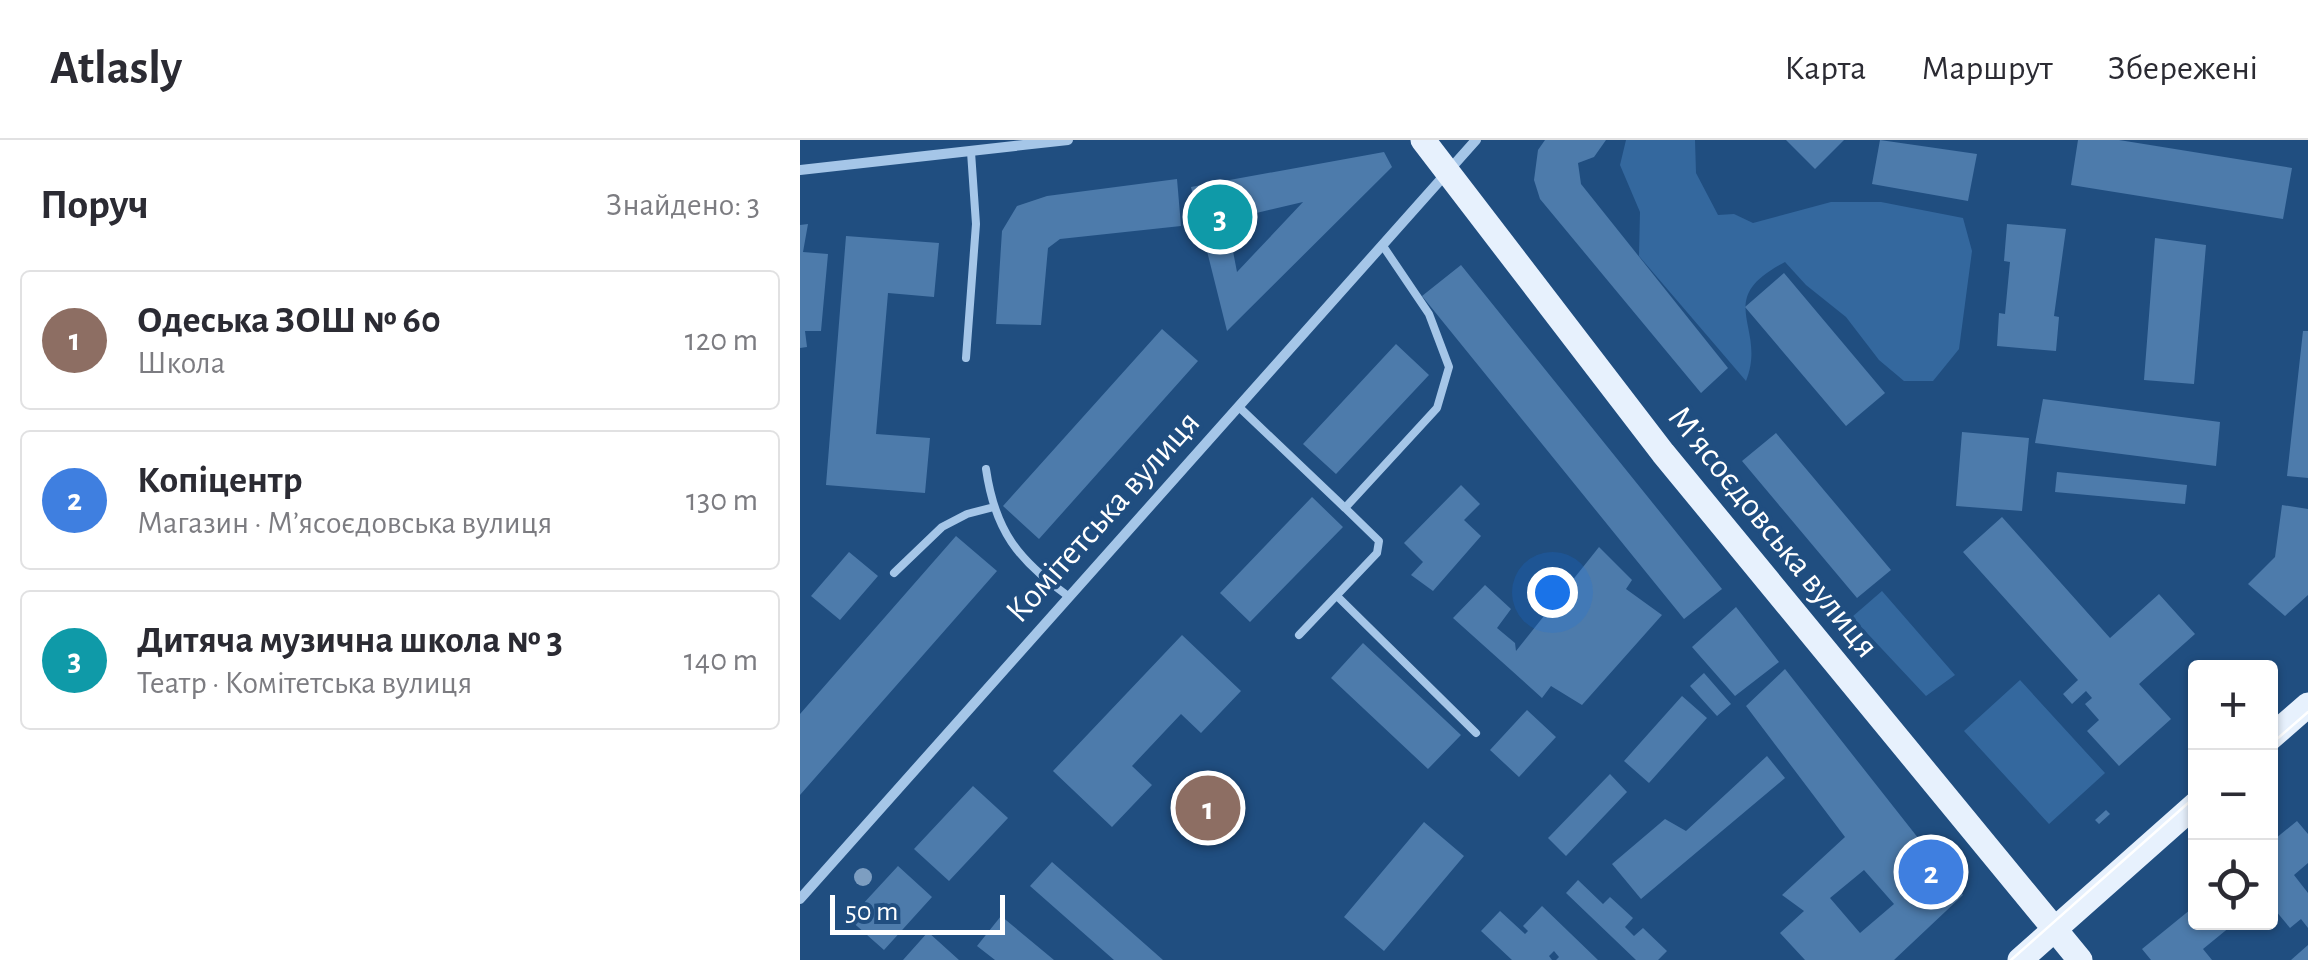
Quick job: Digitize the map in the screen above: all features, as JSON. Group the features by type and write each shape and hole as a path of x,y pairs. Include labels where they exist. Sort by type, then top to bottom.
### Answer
{"main road":[{"name":"Мʼясоєдовська вулиця","path":"1423,140 1663,453 2080,960"},
{"path":"2278,731 2308,705"},
{"path":"2020,960 2188,811"}],"street":[{"path":"800,170 1068,140"},
{"name":"Комітетська вулиця","path":"800,899 1476,140"}],"lane":[{"path":"966,358 976,224 971,152"},
{"path":"1345,508 1438,408 1448,367 1430,314 1383,246"},
{"path":"1240,408 1378,541 1378,554 1299,635"},
{"path":"986,469 994,507 1006,536 1030,568 1068,596"},
{"path":"894,573 942,527 967,514 994,507"},
{"path":"1338,597 1476,733"}],"shaded area":[{"path":"1626,140 1695,140 1696,173 1718,215 1734,214 1753,223 1831,202 1881,202 1963,218 1972,251 1959,349 1933,381 1904,381 1879,360 1846,317 1806,285 1785,262 1763,276 1746,302 1751,362 1746,381 1639,256 1640,212 1620,165"},
{"path":"1882,591 1955,675 1926,696 1852,617"},
{"path":"2020,680 2105,773 2049,824 1964,731"}],"building":[{"path":"1545,140 1606,140 1594,157 1578,163 1581,184 1728,368 1701,393 1540,199 1534,180 1538,150"},
{"path":"1786,140 1844,140 1815,169"},
{"path":"1880,140 1977,154 1968,201 1872,184"},
{"path":"2078,140 2119,140 2292,168 2283,219 2071,185"},
{"path":"1384,152 1392,167 1227,331 1191,187","holes":["1303,202 1237,272 1227,220"]},
{"path":"1177,179 1181,226 1060,239 1048,248 1041,325 996,324 1002,231 1017,206 1047,196"},
{"path":"808,224 803,252 828,254 821,331 805,331 807,347 800,348 800,225"},
{"path":"2007,224 2066,229 2054,316 2059,317 2056,351 1997,346 1999,313 2005,314 2010,262 2004,261"},
{"path":"846,236 939,243 934,297 888,293 876,434 930,438 925,493 826,485"},
{"path":"2155,238 2206,245 2194,384 2144,380"},
{"path":"1461,265 1722,589 1684,619 1422,296"},
{"path":"1784,273 1885,393 1846,426 1745,307"},
{"path":"1162,329 1198,361 1039,539 1003,506"},
{"path":"2303,331 2308,331 2308,478 2287,476"},
{"path":"1396,344 1429,375 1336,474 1303,444"},
{"path":"2043,399 2220,422 2216,466 2035,443"},
{"path":"1962,432 2029,438 2022,511 1956,506"},
{"path":"1776,433 1891,570 1857,598 1742,461"},
{"path":"2057,472 2187,485 2185,504 2055,492"},
{"path":"1461,485 1480,504 1464,520 1481,536 1433,591 1411,575 1423,562 1404,543"},
{"path":"1312,497 1343,527 1250,622 1220,593"},
{"path":"2282,505 2308,509 2308,595 2285,616 2248,584 2275,557"},
{"path":"2002,517 2110,638 2159,594 2195,634 2139,684 2171,719 2119,766 2087,731 2099,720 2085,704 2092,698 2086,691 2072,704 2063,694 2078,680 1963,552"},
{"path":"956,536 997,571 800,795 800,714"},
{"path":"1599,547 1632,580 1626,589 1662,615 1582,705 1551,686 1542,698 1453,618 1485,585 1511,609 1497,628 1515,643 1516,651"},
{"path":"849,552 878,576 840,620 811,596"},
{"path":"1736,607 1779,662 1735,696 1692,647"},
{"path":"1182,635 1241,691 1201,733 1181,714 1132,766 1152,785 1112,827 1053,771"},
{"path":"1363,643 1461,735 1428,769 1331,678"},
{"path":"1785,669 1963,895 1894,960 1805,960 1780,933 1804,911 1782,895 1845,837 1746,706","holes":["1864,870 1894,904 1860,933 1830,898"]},
{"path":"1704,673 1731,704 1717,716 1690,686"},
{"path":"1682,696 1707,718 1649,783 1624,761"},
{"path":"1527,710 1556,737 1519,777 1490,750"},
{"path":"1767,756 1785,778 1641,899 1612,864 1665,819 1686,831"},
{"path":"1610,774 1627,792 1566,856 1548,838"},
{"path":"973,786 1008,818 949,881 914,849"},
{"path":"2106,810 2110,814 2099,824 2095,820"},
{"path":"2297,821 2308,834 2308,863 2294,875 2308,893 2308,928 2301,919 2290,928 2278,914 2278,836"},
{"path":"1424,822 1464,856 1384,951 1344,917"},
{"path":"1052,862 1163,960 1114,960 1030,886"},
{"path":"898,866 932,897 884,950 849,919"},
{"path":"1578,880 1603,904 1610,897 1633,918 1625,927 1634,936 1643,928 1667,951 1658,960 1636,960 1566,893"},
{"path":"1542,906 1598,960 1556,960 1559,957 1554,951 1549,956 1552,960 1512,960 1481,931 1500,911 1525,934 1528,931 1523,926"},
{"path":"2188,912 2188,930 2226,930 2203,949 2212,960 2151,960 2142,949"},
{"path":"1001,916 1054,960 995,960 977,946"},
{"path":"928,932 959,960 903,960"},
{"path":"2308,945 2308,960 2291,960"}],"tram line":[{"path":"2278,738 2308,712"},
{"path":"2011,960 2188,803"}],"place":[{"name":"Дитяча музична школа № 3","path":"1220,217"},
{"name":"Одеська ЗОШ № 60","path":"1208,808"},
{"name":"Копіцентр","path":"1931,872"}]}
